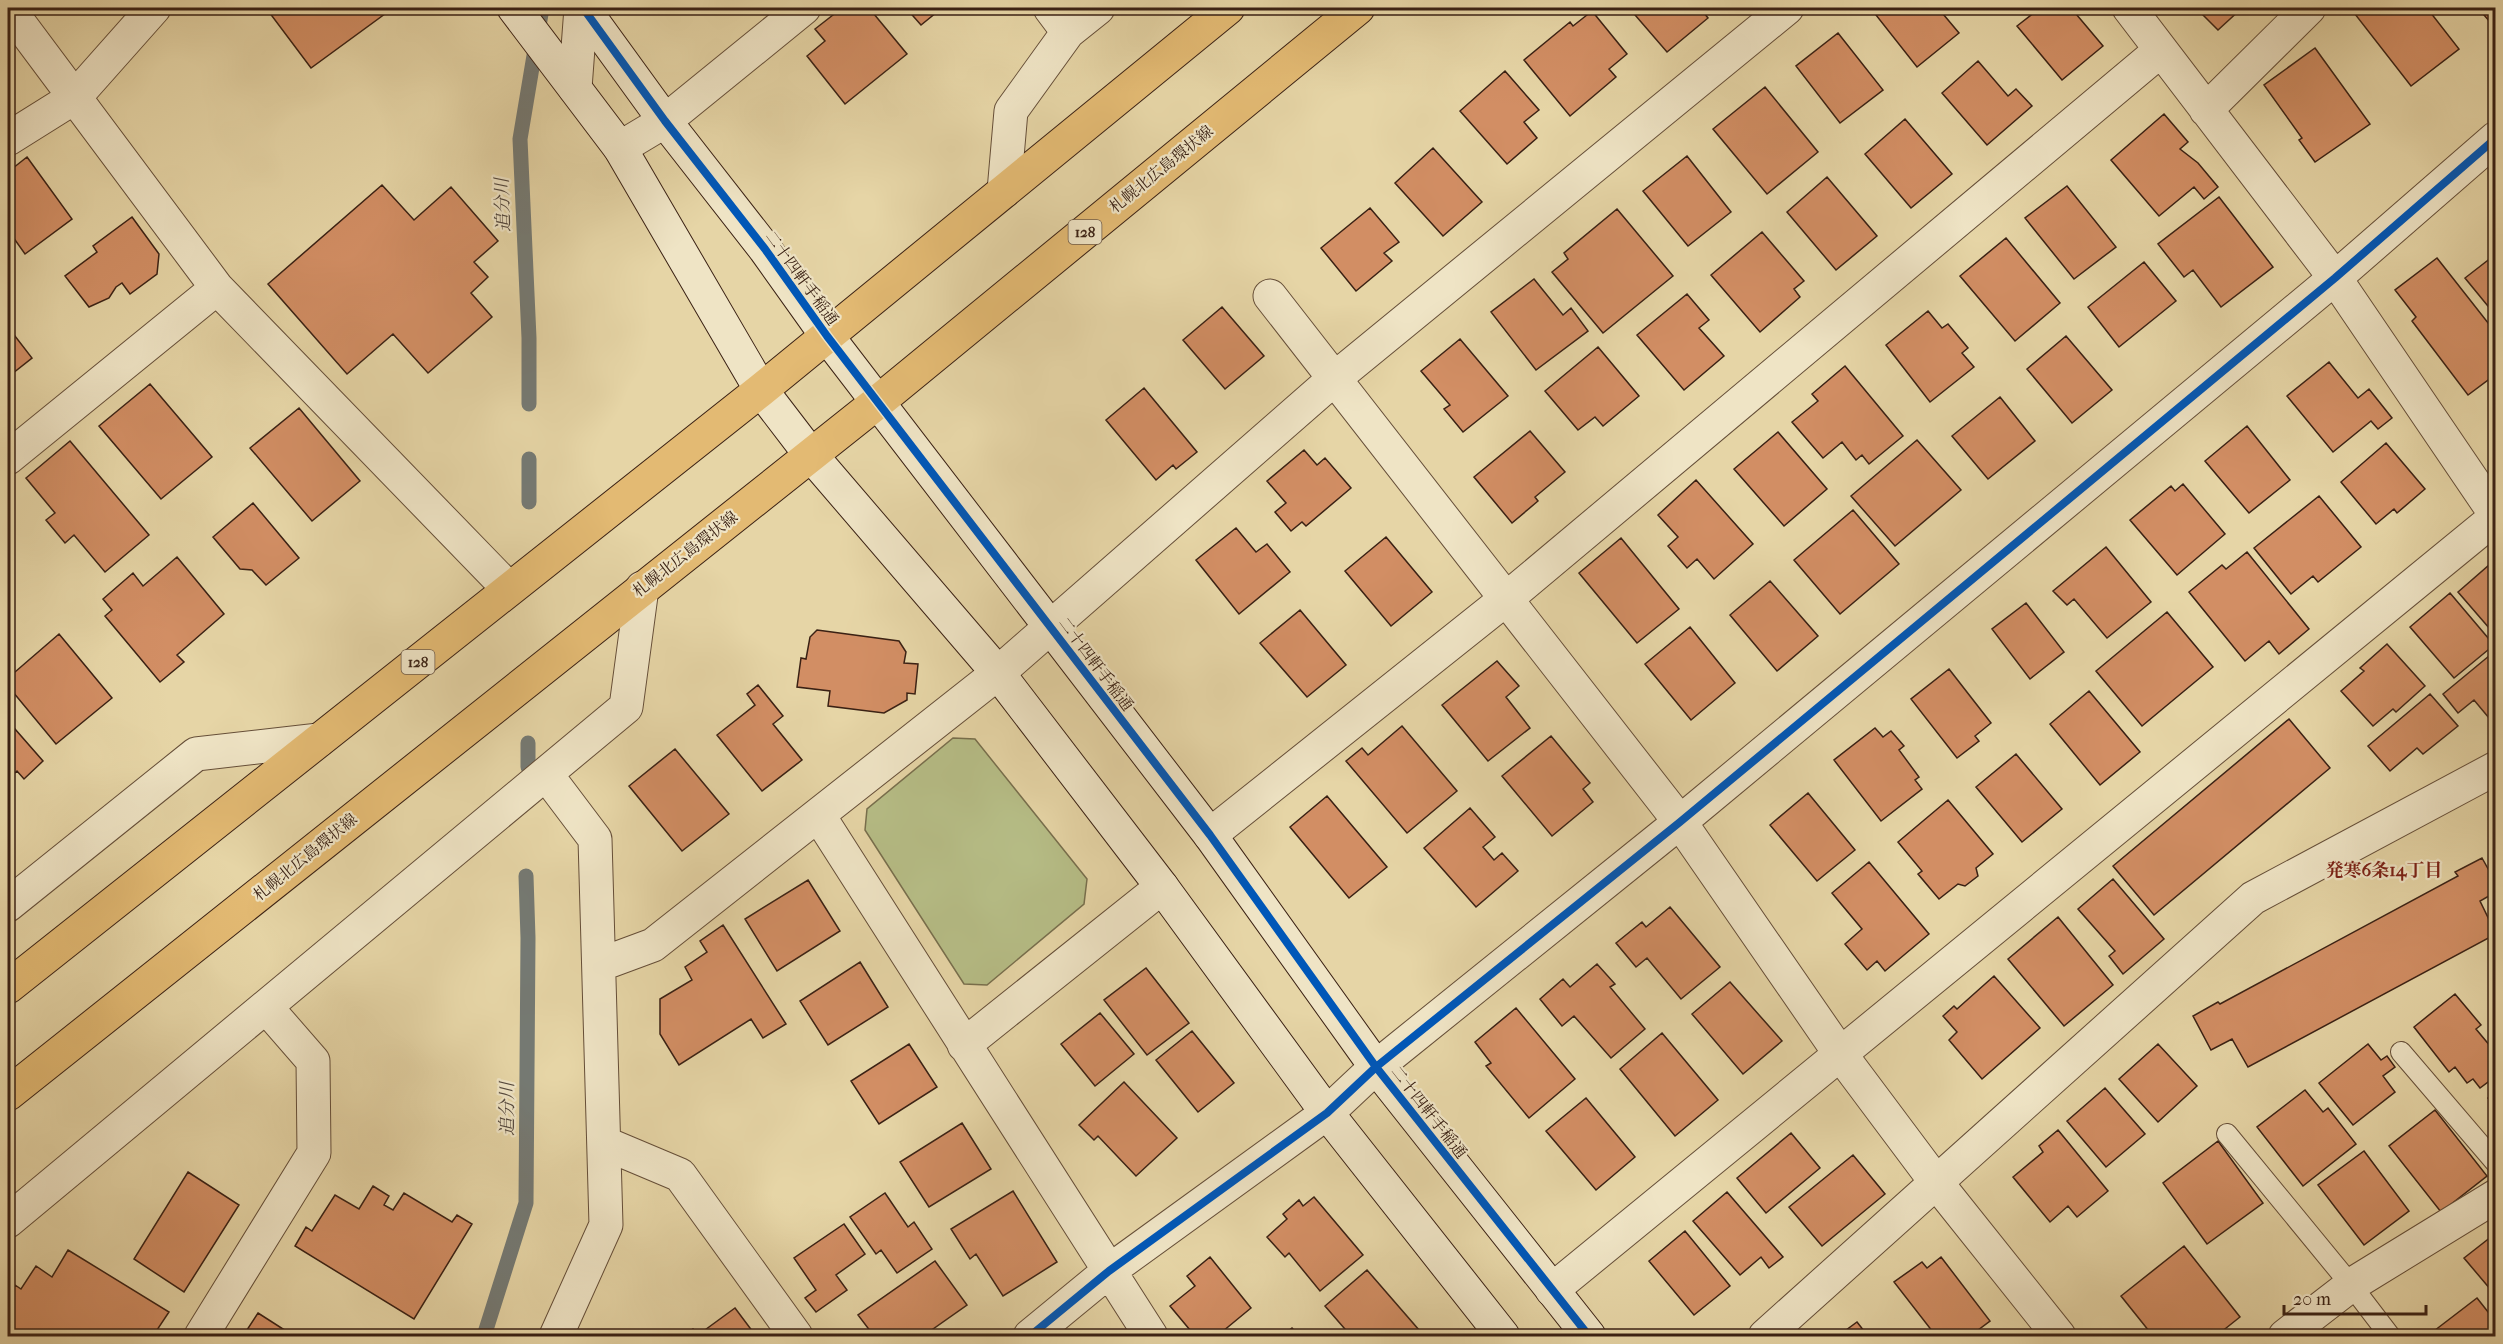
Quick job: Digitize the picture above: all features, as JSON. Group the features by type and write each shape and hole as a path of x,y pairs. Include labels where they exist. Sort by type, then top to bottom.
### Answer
{"main road":[{"name":"128","path":"8,987 761,390 1228,8"},
{"name":"札幌北広島環状線","path":"8,1094 879,401 1358,8"}],"street":[{"path":"8,8 217,288 509,589"},
{"path":"8,139 75,96 154,8"},
{"path":"514,8 620,148 761,390 810,454 998,673 1162,887 1327,1113 1500,1335"},
{"path":"568,80 582,8"},
{"name":"二十四軒手稲通","path":"582,8 665,121 765,249 827,336 1210,835 1376,1067 1589,1336"},
{"path":"620,148 665,121 804,8"},
{"path":"1004,191 1011,111 1059,20 1098,8"},
{"path":"599,965 653,945 998,673 1334,379 1787,8"},
{"path":"1552,1290 2496,516 2335,278 2129,8"},
{"path":"2206,110 2309,8"},
{"path":"1210,835 1506,599 2161,50"},
{"path":"1030,1336 1109,1271 1327,1113 1376,1067 1680,822 2335,278 2496,138"},
{"path":"8,458 217,288"},
{"path":"1270,296 1680,822 1840,1055 1936,1182 2059,1336"},
{"path":"8,1221 626,707 642,588"},
{"path":"8,905 196,754 319,740"},
{"path":"1765,1336 2253,898 2496,768"},
{"path":"546,774 595,839 606,1225 556,1336"},
{"path":"819,816 1151,1336"},
{"path":"964,1045 1162,887"},
{"path":"201,1336 314,1153 313,1061 266,1007"},
{"path":"604,1143 680,1174 796,1336"},
{"path":"2285,1336 2351,1285 2496,1196"}],"lane":[{"path":"2401,1052 2496,1162"},
{"path":"2227,1134 2390,1336"}],"green space":[{"path":"953,738 975,739 1087,879 1084,904 987,985 964,984 865,830 867,809"}],"building":[{"path":"266,8 393,8 311,68"},
{"path":"842,8 869,8 907,54 845,104 807,56 825,41 815,29"},
{"path":"906,8 942,8 921,25"},
{"path":"1629,8 1700,8 1708,18 1667,52"},
{"path":"1875,8 1938,8 1959,33 1917,67 1872,10"},
{"path":"2040,8 2071,8 2103,46 2062,80 2017,26"},
{"path":"2196,8 2242,8 2218,30"},
{"path":"2427,8 2459,49 2411,86 2351,9"},
{"path":"2478,8 2496,8 2496,29"},
{"path":"1592,11 1627,54 1609,69 1616,77 1570,116 1524,60 1570,22 1573,26"},
{"path":"1838,33 1883,90 1840,123 1796,66"},
{"path":"2315,48 2370,124 2315,162 2299,140 2302,138 2264,85"},
{"path":"1978,61 2008,96 2016,89 2032,106 1987,145 1942,93"},
{"path":"1505,71 1539,110 1524,122 1537,138 1507,164 1460,111"},
{"path":"1765,87 1818,152 1767,194 1713,129"},
{"path":"2164,114 2188,142 2180,149 2198,163 2218,187 2204,199 2194,187 2159,216 2111,160"},
{"path":"1905,119 1952,174 1911,208 1865,154"},
{"path":"1433,148 1482,202 1443,236 1395,183"},
{"path":"1687,156 1731,212 1688,246 1643,191"},
{"path":"27,157 72,219 25,254 8,230 8,172"},
{"path":"1827,177 1877,236 1836,270 1787,212"},
{"path":"382,185 414,220 451,187 498,241 474,262 488,277 471,293 492,317 428,373 393,334 347,374 268,284"},
{"path":"2067,186 2116,247 2074,279 2025,218"},
{"path":"2219,197 2273,267 2221,307 2193,270 2184,277 2158,244"},
{"path":"1370,208 1399,242 1384,253 1392,261 1356,291 1321,248"},
{"path":"1617,209 1673,276 1603,333 1552,272 1568,259 1564,253"},
{"path":"132,217 159,254 157,274 130,294 122,283 116,287 109,298 89,307 65,276 97,252 93,246"},
{"path":"1762,232 1804,281 1794,289 1800,297 1760,332 1711,275"},
{"path":"2006,238 2060,303 2015,341 1960,276"},
{"path":"2496,254 2496,316 2465,278"},
{"path":"2437,258 2496,333 2496,374 2468,395 2412,321 2416,317 2395,290"},
{"path":"2144,262 2176,301 2119,347 2088,307"},
{"path":"1534,279 1563,315 1571,308 1588,331 1536,370 1491,312"},
{"path":"1687,294 1709,320 1699,328 1724,356 1684,390 1637,335"},
{"path":"1222,307 1264,356 1225,389 1183,340"},
{"path":"1928,311 1942,328 1948,324 1968,348 1962,353 1974,367 1930,402 1886,345"},
{"path":"8,327 32,358 8,377"},
{"path":"2066,336 2112,390 2072,423 2027,369"},
{"path":"1460,339 1508,396 1463,432 1444,409 1450,405 1421,371"},
{"path":"1598,347 1639,396 1603,426 1595,417 1578,430 1545,391"},
{"path":"2329,362 2358,398 2369,389 2392,418 2378,429 2371,421 2333,452 2287,396"},
{"path":"1845,366 1903,436 1869,464 1862,455 1856,460 1842,442 1823,458 1792,422 1818,401 1812,394"},
{"path":"150,384 212,457 161,499 99,426"},
{"path":"1144,388 1197,452 1176,469 1173,465 1156,480 1106,420"},
{"path":"2000,397 2035,441 1988,479 1952,436"},
{"path":"299,408 360,481 312,521 250,448"},
{"path":"2247,426 2290,480 2249,513 2205,461"},
{"path":"1530,431 1565,472 1535,497 1538,501 1512,523 1474,477"},
{"path":"1778,432 1827,489 1784,526 1734,469"},
{"path":"1917,440 1961,490 1895,546 1851,496"},
{"path":"70,441 149,535 105,572 74,535 65,543 46,520 55,513 26,478"},
{"path":"2386,443 2425,489 2397,513 2394,509 2376,524 2341,482"},
{"path":"1304,450 1317,465 1325,458 1351,488 1306,526 1302,522 1291,531 1275,512 1286,503 1267,481"},
{"path":"1696,480 1753,544 1714,579 1697,559 1687,568 1668,546 1678,537 1658,515"},
{"path":"2183,484 2225,534 2177,575 2130,520 2171,486 2175,491"},
{"path":"2319,496 2361,547 2318,582 2313,576 2291,594 2254,548"},
{"path":"253,503 299,558 266,585 252,570 240,569 213,537"},
{"path":"1853,510 1899,564 1840,614 1794,560"},
{"path":"1236,528 1256,552 1267,544 1290,572 1239,614 1196,560"},
{"path":"1386,537 1432,592 1391,626 1345,571"},
{"path":"1621,538 1679,609 1637,643 1579,573"},
{"path":"2106,547 2151,602 2107,638 2074,599 2067,605 2053,591"},
{"path":"2247,552 2309,629 2279,654 2269,641 2245,661 2189,592 2222,565 2226,569"},
{"path":"177,557 224,614 177,655 184,662 160,682 105,616 112,610 103,599 133,573 143,586"},
{"path":"2496,559 2496,636 2458,592"},
{"path":"1770,581 1818,636 1777,671 1730,615"},
{"path":"2450,593 2494,645 2454,678 2410,627"},
{"path":"2026,603 2064,652 2030,679 1992,629"},
{"path":"1300,610 1346,665 1307,697 1260,643"},
{"path":"2167,612 2213,667 2142,726 2096,671"},
{"path":"1690,627 1735,683 1691,720 1645,664"},
{"path":"817,630 899,641 906,652 904,663 918,664 915,694 907,693 907,700 884,713 828,706 830,691 797,687 801,658 806,659 810,637"},
{"path":"59,634 112,698 56,744 8,686 8,678"},
{"path":"2387,644 2425,686 2396,712 2393,709 2373,726 2341,691 2364,671 2360,668"},
{"path":"2495,651 2496,724 2494,724 2474,700 2458,713 2443,694"},
{"path":"1497,661 1519,686 1506,697 1530,728 1488,761 1442,705"},
{"path":"1949,669 1991,723 1975,736 1979,741 1957,758 1911,699"},
{"path":"758,685 783,716 773,724 802,760 762,791 717,735 755,705 747,694"},
{"path":"2089,691 2140,752 2100,785 2050,724"},
{"path":"2430,694 2458,726 2423,754 2417,748 2390,771 2368,746"},
{"path":"2289,719 2330,768 2154,915 2113,866"},
{"path":"8,721 43,761 24,779 17,771 8,779"},
{"path":"1402,726 1457,791 1407,833 1346,761 1362,748 1368,755"},
{"path":"1875,728 1883,737 1891,731 1904,746 1899,750 1919,777 1915,780 1922,789 1881,821 1834,760"},
{"path":"1551,736 1590,783 1583,789 1593,802 1552,836 1502,776"},
{"path":"675,749 729,814 682,851 629,786"},
{"path":"2016,754 2062,809 2022,842 1976,787"},
{"path":"1808,793 1855,850 1817,881 1770,825"},
{"path":"1327,796 1387,867 1349,898 1290,827"},
{"path":"1948,800 1993,854 1976,868 1978,876 1965,886 1958,884 1939,899 1918,874 1922,871 1898,842"},
{"path":"1470,808 1495,837 1483,847 1494,860 1502,853 1518,871 1476,907 1424,848"},
{"path":"2482,858 2496,883 2496,892 2480,901 2496,934 2248,1067 2232,1039 2211,1050 2193,1016 2218,1002 2220,1004 2458,876 2455,872"},
{"path":"1869,862 1929,934 1885,971 1877,961 1867,970 1845,944 1862,929 1832,893"},
{"path":"2113,879 2164,939 2123,974 2109,956 2115,951 2078,909"},
{"path":"808,880 840,931 777,971 745,919"},
{"path":"1670,907 1720,967 1681,999 1647,958 1636,967 1616,943 1642,922 1646,927"},
{"path":"2058,917 2113,985 2064,1026 2008,959"},
{"path":"723,925 786,1024 763,1038 751,1019 679,1065 660,1034 660,999 692,980 685,967 707,952 700,941"},
{"path":"860,962 888,1007 828,1045 800,1001"},
{"path":"1597,964 1615,984 1610,987 1645,1029 1611,1058 1574,1016 1562,1026 1540,999 1563,979 1570,987"},
{"path":"1146,968 1189,1023 1147,1055 1104,1000"},
{"path":"1994,976 2040,1028 1982,1079 1949,1040 1957,1032 1943,1016 1954,1006 1957,1009"},
{"path":"1730,982 1782,1041 1743,1074 1692,1014"},
{"path":"2455,994 2481,1025 2476,1029 2496,1053 2496,1076 2480,1088 2473,1079 2467,1083 2455,1067 2449,1072 2414,1027"},
{"path":"1516,1008 1575,1079 1529,1118 1486,1066 1491,1063 1475,1042"},
{"path":"1100,1013 1134,1054 1095,1086 1061,1044"},
{"path":"1192,1031 1234,1083 1198,1112 1156,1060"},
{"path":"1662,1033 1718,1100 1675,1136 1620,1069"},
{"path":"909,1044 937,1087 879,1124 851,1081"},
{"path":"2158,1044 2197,1086 2158,1122 2119,1079"},
{"path":"2368,1044 2381,1060 2387,1056 2395,1067 2383,1076 2395,1092 2353,1125 2319,1083"},
{"path":"1124,1082 1177,1138 1136,1176 1098,1136 1094,1140 1079,1125"},
{"path":"2105,1088 2145,1134 2106,1167 2067,1121"},
{"path":"2305,1090 2323,1112 2328,1108 2356,1144 2303,1186 2257,1127"},
{"path":"2496,1091 2496,1107 2488,1098"},
{"path":"1586,1098 1635,1157 1596,1190 1546,1131"},
{"path":"2435,1110 2487,1176 2441,1212 2389,1146"},
{"path":"962,1123 991,1169 929,1207 900,1162"},
{"path":"2058,1130 2108,1191 2077,1217 2068,1206 2050,1222 2013,1177 2043,1152 2039,1146"},
{"path":"1791,1133 1820,1168 1766,1213 1737,1178"},
{"path":"2218,1141 2263,1203 2207,1244 2163,1183"},
{"path":"2364,1151 2409,1211 2364,1245 2318,1185"},
{"path":"1853,1155 1885,1194 1822,1246 1789,1207"},
{"path":"188,1172 239,1205 184,1292 134,1259"},
{"path":"373,1186 389,1196 384,1205 393,1210 404,1193 452,1222 457,1215 472,1224 414,1319 295,1246 306,1227 312,1231 335,1195 359,1209"},
{"path":"1013,1191 1057,1262 1003,1296 976,1254 970,1259 951,1229"},
{"path":"1727,1192 1783,1257 1769,1268 1761,1257 1740,1275 1693,1221"},
{"path":"885,1193 908,1227 914,1222 932,1249 897,1273 881,1250 876,1254 850,1217"},
{"path":"1314,1197 1363,1255 1320,1291 1289,1253 1285,1257 1267,1237 1287,1219 1283,1214 1299,1200 1303,1206"},
{"path":"844,1224 865,1254 836,1275 847,1290 816,1312 805,1298 816,1290 794,1258"},
{"path":"1685,1231 1730,1286 1694,1315 1649,1261"},
{"path":"2496,1233 2496,1296 2464,1258"},
{"path":"2184,1246 2240,1317 2216,1336 2153,1336 2121,1296"},
{"path":"68,1250 169,1312 153,1336 8,1336 8,1297 15,1285 21,1289 36,1266 52,1277"},
{"path":"1210,1257 1251,1308 1217,1336 1195,1336 1170,1306 1195,1286 1187,1276"},
{"path":"1941,1257 1990,1321 1970,1336 1936,1336 1894,1282 1922,1262 1927,1268"},
{"path":"935,1261 967,1305 923,1336 874,1336 858,1315"},
{"path":"1367,1270 1419,1330 1411,1336 1351,1336 1325,1306"},
{"path":"2477,1298 2496,1322 2496,1336 2432,1336 2430,1334"},
{"path":"735,1308 756,1336 682,1336 693,1329 698,1335"},
{"path":"258,1313 294,1336 243,1336"},
{"path":"1857,1322 1868,1336 1838,1336"},
{"path":"1292,1328 1299,1336 1282,1336"}],"waterway":[{"name":"追分川","path":"529,404 529,338 520,139 542,8"},
{"name":"追分川","path":"529,459 529,502"},
{"name":"追分川","path":"528,743 528,767"},
{"name":"追分川","path":"484,1336 526,1203 528,938 526,876"}],"cycle path":[{"path":"583,8 665,121 765,249 827,336 1210,835 1376,1067 1589,1336"},
{"path":"1030,1336 1109,1271 1327,1113 1376,1067 1680,822 2335,278 2496,138"}],"district":[{"name":"発寒6条14丁目","path":"2384,870"}]}
